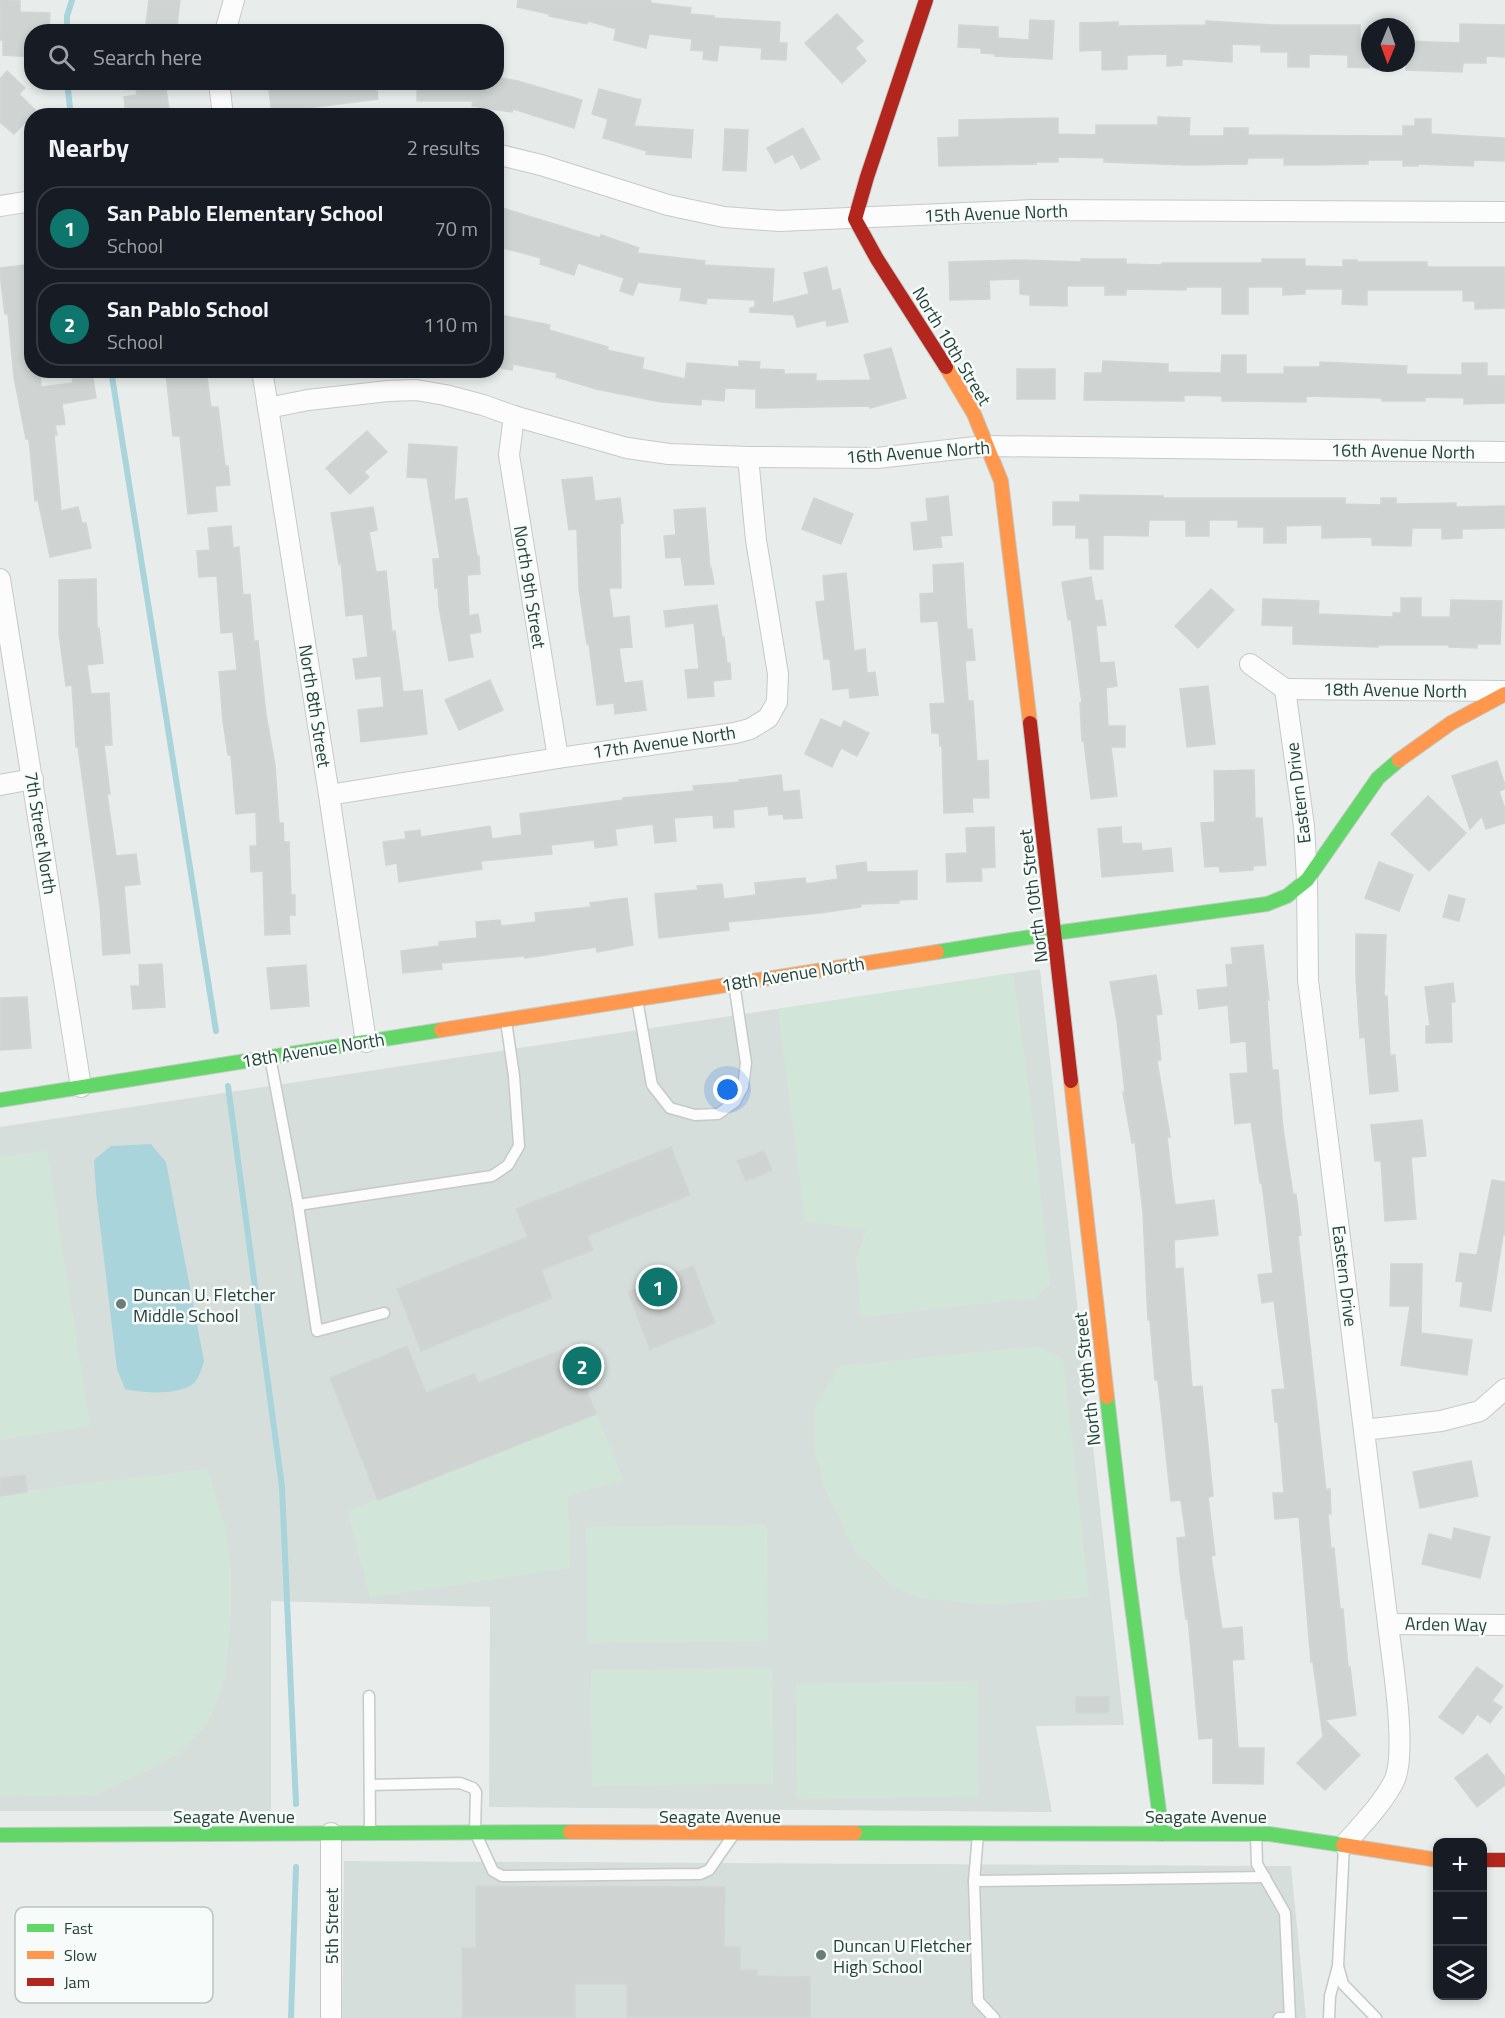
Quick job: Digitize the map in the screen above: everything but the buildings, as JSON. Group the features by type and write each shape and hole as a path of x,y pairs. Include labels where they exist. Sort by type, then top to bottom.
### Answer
{"street":[{"path":"227,24 234,0"},
{"path":"855,219 926,0"},
{"path":"220,90 222,108"},
{"name":"15th Avenue North","path":"504,156 541,165 668,205 724,217 779,221 1033,210 1505,212"},
{"path":"0,206 24,202"},
{"name":"North 10th Street","path":"855,219 877,259 962,392 974,414 1000,481 1006,514 1055,933 1126,1560 1162,1834"},
{"name":"North 8th Street","path":"263,378 366,1042"},
{"name":"16th Avenue North","path":"268,408 308,400 416,390 483,405 627,448 669,454 748,457 877,458 985,446 1505,452"},
{"name":"North 9th Street","path":"514,416 509,455 558,758"},
{"name":"17th Avenue North","path":"329,795 558,758 735,733 750,729 768,718 777,702 778,674 756,540 748,457"},
{"name":"7th Street North","path":"0,579 81,1087"},
{"path":"1250,664 1285,689"},
{"name":"18th Avenue North","path":"1285,689 1505,692"},
{"name":"Eastern Drive","path":"1285,689 1304,826 1308,980 1399,1726 1400,1748 1395,1779 1375,1810 1344,1845"},
{"name":"18th Avenue North","path":"0,1100 1055,933 1267,904 1287,896 1307,880 1378,778 1405,754 1451,723 1505,692"},
{"path":"0,785 33,780"},
{"path":"1364,1430 1441,1421 1480,1411 1505,1389"},
{"name":"Arden Way","path":"1388,1624 1505,1625"},
{"name":"Seagate Avenue","path":"0,1835 475,1832 1256,1834 1317,1839 1392,1855 1433,1860"},
{"name":"5th Street","path":"331,1833 331,2018"},
{"path":"1487,1860 1505,1860"}],"lane":[{"path":"637,999 652,1085 670,1108 695,1115 718,1114 735,1102 743,1087 746,1063 734,983"},
{"path":"298,1205 492,1176 508,1165 519,1146 514,1076 506,1021"},
{"path":"270,1057 298,1205 317,1331 384,1313"},
{"path":"369,1696 370,1833"},
{"path":"370,1785 466,1784 473,1788 476,1792 475,1832 493,1871 502,1876 700,1874 709,1870 734,1834"},
{"path":"978,1834 974,1881 978,2001 994,2018"},
{"path":"1256,1834 1257,1864 1285,1913 1290,2018 1279,2018"},
{"path":"1329,2018 1330,1996 1338,1966 1344,1845"},
{"path":"974,1881 1265,1877"},
{"path":"1338,1966 1343,1984 1376,2018"}],"shaded area":[{"path":"1040,969 1124,1725 1036,1726 1052,1812 489,1807 490,1607 271,1601 271,1811 0,1811 0,1127"},
{"name":"Duncan U Fletcher High School","path":"344,1861 1291,1866 1306,2018 342,2018"}],"green space":[{"path":"1013,973 1031,1106 1050,1284 1035,1298 861,1317 856,1259 866,1230 805,1221 778,1009"},
{"path":"47,1150 90,1426 0,1440 0,1157"},
{"path":"1038,1346 1063,1358 1089,1597 990,1605 920,1598 891,1585 855,1551 825,1489 814,1445 815,1407 840,1366"},
{"path":"596,1414 624,1480 568,1496 570,1568 370,1598 348,1511"},
{"path":"207,1469 225,1527 231,1564 231,1618 224,1684 208,1723 177,1755 95,1795 0,1796 0,1494"},
{"path":"767,1525 768,1641 587,1643 586,1527"},
{"path":"772,1668 773,1784 592,1786 591,1670"},
{"path":"977,1681 978,1797 797,1799 796,1683"}],"water":[{"path":"151,1144 166,1162 204,1361 194,1383 170,1392 141,1392 125,1389 117,1369 96,1192 94,1160 111,1146"}],"waterway":[{"path":"67,24 72,0"},
{"path":"68,90 70,108"},
{"path":"112,378 216,1031"},
{"path":"228,1086 282,1487 296,1804"},
{"path":"291,2018 296,1867"}],"traffic: fast":[{"path":"937,952 1055,933 1267,904 1287,896 1307,880 1378,778 1399,760"},
{"path":"0,1100 441,1030"},
{"path":"1107,1397 1162,1834"},
{"path":"0,1835 570,1832"},
{"path":"855,1833 1269,1834 1343,1845"}],"traffic: slow":[{"path":"946,367 974,414 1001,481 1030,723"},
{"path":"1399,760 1451,723 1505,694"},
{"path":"441,1030 937,952"},
{"path":"1071,1081 1107,1397"},
{"path":"570,1832 855,1833"},
{"path":"1343,1845 1433,1859"}],"traffic: jam":[{"path":"926,0 855,219 877,259 946,367"},
{"path":"1030,723 1071,1081"},
{"path":"1487,1860 1505,1860"}],"place":[{"name":"San Pablo Elementary School","path":"658,1287"},
{"name":"Duncan U. Fletcher Middle School","path":"121,1304"},
{"name":"San Pablo School","path":"582,1366"},
{"name":"Duncan U Fletcher High School","path":"821,1955"}]}
